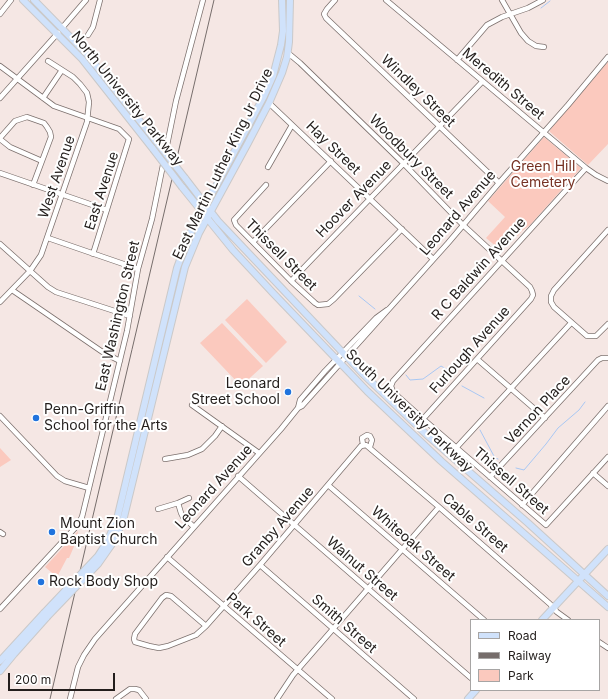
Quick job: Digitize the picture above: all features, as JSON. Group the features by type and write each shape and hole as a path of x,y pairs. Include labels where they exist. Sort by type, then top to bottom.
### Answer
{"main road":[{"name":"North University Parkway","path":"24,0 60,30 90,58 211,212"},
{"name":"North University Parkway","path":"34,0 60,30 207,218"},
{"name":"East Martin Luther King Jr Drive","path":"110,543 117,519 171,287 181,255 201,210 264,97 273,76 281,45 283,30 282,0"},
{"name":"East Martin Luther King Jr Drive","path":"0,671 46,615 110,543 124,521 185,267 199,233 269,103 282,73 288,54 290,0"},
{"name":"South University Parkway","path":"211,212 247,253 345,355 428,436 608,596"},
{"name":"South University Parkway","path":"207,218 233,250 367,391 441,461 608,607"},
{"path":"543,619 579,582 608,549"},
{"name":"East Martin Luther King Jr Drive","path":"0,661 46,615"},
{"path":"468,699 475,691"}],"street":[{"path":"0,14 11,0"},
{"path":"0,98 16,79 25,72 86,0"},
{"path":"88,35 93,27 100,0"},
{"name":"East Washington Street","path":"0,609 78,524 82,517 130,316 138,269 152,218 176,101 203,0"},
{"name":"Windley Street","path":"335,0 324,14 326,18 499,183"},
{"name":"Meredith Street","path":"386,0 586,168 596,176 608,181"},
{"path":"502,0 521,33 528,41 536,46 544,47"},
{"path":"457,60 487,25 502,17 538,4 543,0"},
{"name":"Woodbury Street","path":"288,54 403,164 463,225 530,287 533,295"},
{"name":"Leonard Avenue","path":"70,699 78,667 92,644 298,408 300,400 345,355 433,259 608,57"},
{"name":"West Avenue","path":"0,302 30,271 41,256 87,122 86,118 89,102 87,93 80,84 48,61"},
{"path":"0,66 54,106 86,118"},
{"path":"43,98 62,70"},
{"name":"Hoover Avenue","path":"291,281 438,126 482,82"},
{"name":"Hay Street","path":"269,103 433,259"},
{"path":"33,185 42,161 50,137 50,132 44,123 27,117 15,121 0,138 10,147 42,161"},
{"name":"East Avenue","path":"86,118 119,129 130,140 93,254"},
{"path":"268,167 292,124"},
{"path":"253,242 331,161"},
{"name":"R C Baldwin Avenue","path":"391,386 393,381 586,168"},
{"path":"0,173 107,210"},
{"name":"Thissell Street","path":"266,185 234,220 236,225 291,281 318,305 325,305 334,299 402,229"},
{"path":"608,230 554,290 551,296 551,302 554,307 584,334 592,337 598,335 608,324"},
{"path":"48,238 138,269"},
{"path":"0,244 48,287 56,292 130,316"},
{"path":"12,290 104,353 120,360"},
{"name":"Furlough Avenue","path":"423,419 533,295"},
{"path":"456,448 571,323"},
{"name":"Vernon Place","path":"490,477 598,360 608,358"},
{"path":"477,359 545,418"},
{"name":"Thissell Street","path":"391,386 393,392 423,419 547,526 593,473"},
{"path":"192,405 259,453"},
{"path":"522,505 608,406"},
{"path":"0,416 57,476 65,481 89,488"},
{"path":"165,459 188,455 202,449 215,436 222,426"},
{"name":"Granby Avenue","path":"206,626 171,596 166,595 162,598 135,634 134,639 135,642 158,648 196,635 206,626 260,565 328,485 366,446"},
{"name":"Cable Street","path":"366,446 439,507 567,619"},
{"path":"608,457 593,473 608,486"},
{"name":"Walnut Street","path":"238,476 470,677"},
{"name":"Whiteoak Street","path":"328,485 483,619"},
{"path":"158,509 189,498"},
{"path":"178,503 180,513 194,526"},
{"path":"277,699 297,670 439,507"},
{"name":"Park Street","path":"167,557 332,699"},
{"name":"Smith Street","path":"260,565 414,699"},
{"path":"116,699 130,689 135,688 139,690 146,699"}],"green space":[{"name":"Green Hill Cemetery","path":"608,62 608,144 588,165 550,132 550,130"},
{"name":"Green Hill Cemetery","path":"544,137 581,168 530,225 518,236 513,232 498,248 486,238 505,217 488,201"},
{"path":"247,299 287,342 266,363 225,320"},
{"path":"222,323 263,366 241,386 200,343"},
{"path":"0,448 11,460 0,467"},
{"path":"78,531 76,542 69,558 67,558 57,577 45,567"}],"waterway":[{"path":"541,8 550,1"},
{"path":"359,296 375,309"},
{"path":"406,375 410,380 423,379 441,366 448,370"},
{"path":"462,386 484,398"},
{"path":"516,468 524,470 558,428 579,410 585,402"},
{"path":"480,430 495,458 498,459"}],"railway":[{"path":"50,699 214,0"}],"place":[{"name":"Leonard Street School","path":"288,392"},
{"name":"Penn-Griffin School for the Arts","path":"36,418"},
{"name":"Mount Zion Baptist Church","path":"52,532"},
{"name":"Rock Body Shop","path":"41,582"}]}
